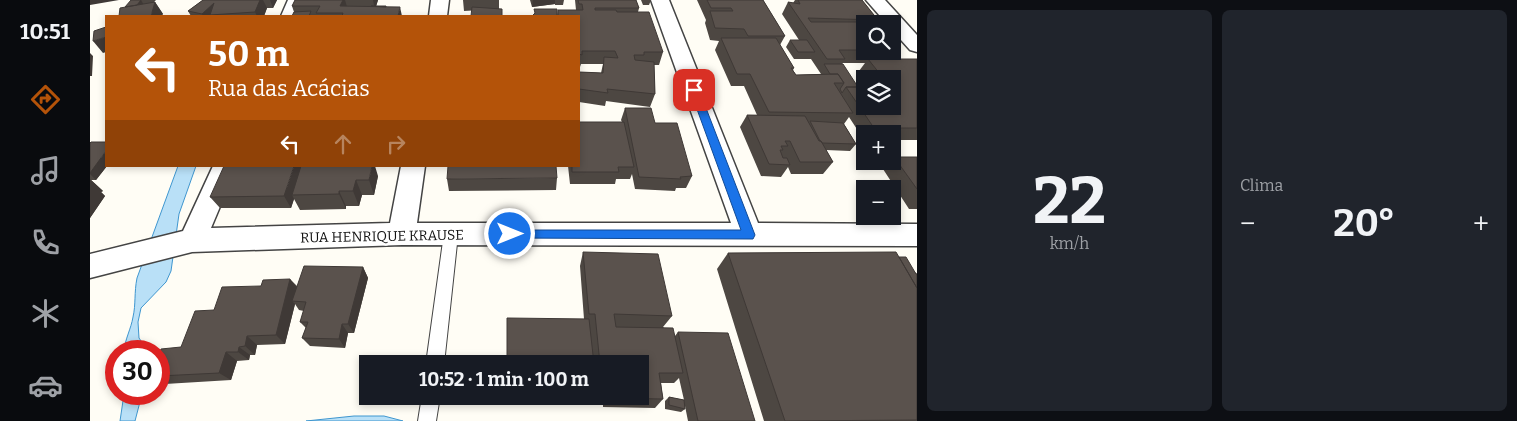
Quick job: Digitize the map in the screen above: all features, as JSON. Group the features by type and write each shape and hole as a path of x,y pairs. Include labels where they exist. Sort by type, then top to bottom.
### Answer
{"street":[{"path":"290,15 297,0"},
{"path":"438,15 440,0"},
{"path":"660,0 749,235"},
{"path":"875,0 917,46"},
{"path":"192,240 224,167"},
{"path":"402,234 413,167"},
{"name":"RUA HENRIQUE KRAUSE","path":"90,266 192,240 402,234 917,235"}],"lane":[{"path":"436,355 451,234"},
{"path":"427,421 430,405"}],"water":[{"path":"178,167 196,167 179,214 171,271 166,282 141,308 138,322 140,340 127,340 134,312 137,278"},
{"path":"122,405 139,405 135,421 120,421"},
{"path":"354,416 384,416 403,421 306,421"}],"building":[{"path":"131,0 141,0 137,5 125,7"},
{"path":"203,0 260,0 255,12 210,15 214,3 202,14 188,11"},
{"path":"295,0 343,0 340,6 400,7 398,15 342,15 343,13 316,13 320,6 292,6"},
{"path":"578,0 636,0 639,8 595,8 595,10 649,12 663,52 644,52 644,55 634,55 635,60 654,62 655,94 607,89 608,93 580,89 580,72 603,73 604,57 618,58 615,51 582,51 582,55 580,54 580,15 558,15 558,10 583,10 582,4 579,4"},
{"path":"707,0 763,0 785,36 748,36 744,29 715,28 710,11 733,11 731,8 711,8"},
{"path":"798,0 862,0 874,15 856,15 856,19 808,18 811,22 856,22 856,50 839,50 845,59 827,59 788,2 800,4"},
{"path":"155,2 151,15 119,15 120,8"},
{"path":"472,7 502,9 502,15 471,15"},
{"path":"534,9 557,9 557,15 533,15 535,13"},
{"path":"311,11 309,15 292,15 294,12"},
{"path":"105,27 105,37 93,41 94,31"},
{"path":"721,38 776,38 794,68 791,68 796,75 838,74 844,83 834,83 853,113 769,112 750,74 737,74"},
{"path":"790,40 807,40 815,52 798,52"},
{"path":"917,59 917,128 901,128 901,125 872,125 865,115 901,115 901,70 877,70 869,60"},
{"path":"824,64 843,64 856,84 856,87 846,87 842,93 840,89 844,83 838,74 830,74"},
{"path":"846,87 856,87 856,102"},
{"path":"625,108 651,108 655,123 677,123 692,176 680,177 681,179 639,177"},
{"path":"747,115 805,116 833,162 800,162 790,141 785,141 788,146 781,146 783,150 780,150 783,158 787,158 790,165 769,164"},
{"path":"810,121 843,123 856,144 822,143"},
{"path":"580,122 624,122 634,167 618,167 619,172 572,172 572,167 580,167"},
{"path":"105,142 105,152 90,173 90,143"},
{"path":"901,157 917,157 917,189 901,167"},
{"path":"224,167 294,167 284,196 210,197"},
{"path":"301,167 372,167 369,180 356,180 353,191 339,191 339,194 292,195"},
{"path":"448,167 556,167 557,178 447,179"},
{"path":"583,252 658,254 672,316 614,314 616,327 673,328 683,373 659,373 663,399 649,399 649,355 599,355 595,314 589,314"},
{"path":"896,252 917,288 917,420 785,421 728,253"},
{"path":"899,257 906,257 917,274 917,288"},
{"path":"304,266 363,267 348,324 342,324 339,339 302,338 308,322 300,322 306,302 292,301"},
{"path":"290,279 276,335 247,336 245,346 239,347 238,352 226,352 219,373 170,375 170,348 181,347 195,311 214,310 222,287 261,286 263,280"},
{"path":"507,318 589,319 593,355 507,355"},
{"path":"678,332 728,333 755,421 698,421"},
{"path":"669,397 684,400 685,409 669,405"}],"route":[{"path":"510,234 749,235 694,90"}]}
